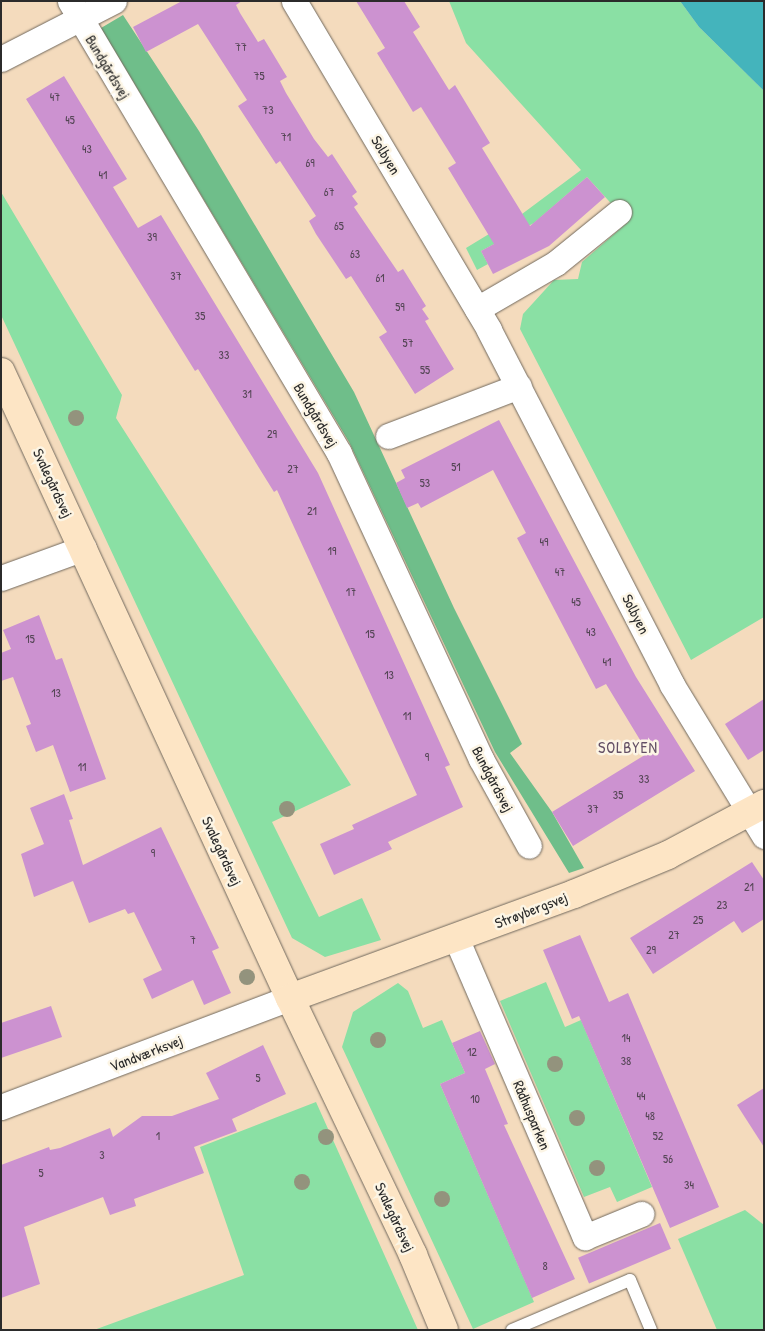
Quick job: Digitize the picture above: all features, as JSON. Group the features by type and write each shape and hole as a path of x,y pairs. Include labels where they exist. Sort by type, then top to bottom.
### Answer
{"street":[{"path":"1,59 75,10 114,1"},
{"name":"Solbyen","path":"294,1 477,310 519,386 672,685 756,808 764,836"},
{"name":"Bundgårdsvej","path":"75,10 339,453 481,759 529,846"},
{"path":"477,310 556,264 619,212"},
{"name":"Svalegårdsvej","path":"1,372 84,548 290,998 413,1255 444,1330"},
{"path":"388,436 519,386"},
{"path":"1,578 84,548"},
{"name":"Strøybergsvej","path":"290,998 456,938 668,855 756,808"},
{"name":"Rådhusparken","path":"456,938 585,1237 641,1214"},
{"name":"Vandværksvej","path":"1,1107 290,998"}],"lane":[{"path":"512,1330 630,1280 650,1330"}],"green space":[{"path":"449,1 680,1 699,27 764,91 764,617 691,660 520,329 523,314 554,280 578,279 582,262 628,222 587,177 534,223 481,251 488,264 477,270 466,248 522,214 581,170 466,43"},
{"path":"123,15 199,131 354,392 454,608 522,744 510,753 552,812 584,868 569,873 495,752 349,442 101,28"},
{"path":"1,192 122,395 116,418 351,785 272,822 319,917 362,898 381,940 325,957 292,938 1,315"},
{"path":"546,982 565,1027 581,1020 652,1187 617,1202 610,1187 584,1197 500,1001"},
{"path":"398,983 408,991 423,1028 442,1020 465,1073 440,1084 534,1302 473,1329 342,1047 353,1012"},
{"path":"316,1102 418,1330 94,1330 244,1275 200,1147"},
{"path":"745,1210 764,1225 764,1330 717,1330 678,1239"}],"water":[{"path":"680,1 764,1 764,91 699,27"}],"building":[{"path":"182,1 242,1 236,5 240,13 258,42 264,39 287,77 280,81 286,93 314,139 328,157 332,154 357,192 352,196 358,204 354,207 398,272 403,269 426,306 422,309 429,319 425,321 454,369 415,394 379,337 387,332 351,276 346,279 316,234 309,221 316,216 280,161 276,164 238,106 247,100 198,24 146,52 133,27"},
{"path":"356,1 404,1 420,27 413,32 449,90 455,85 490,143 482,148 530,226 587,177 605,197 549,246 493,274 481,251 494,244 448,168 456,163 421,107 413,112 377,53 385,48"},
{"path":"64,76 127,179 113,187 138,228 161,215 318,473 450,765 445,767 463,807 388,842 392,849 334,875 320,844 354,829 352,825 417,795 277,490 274,492 198,369 195,371 26,99"},
{"path":"499,420 636,677 695,771 573,846 552,812 648,753 606,684 596,689 517,538 526,533 493,470 421,508 418,503 407,508 396,483 405,478 401,470"},
{"path":"39,615 56,660 62,658 106,779 70,792 53,745 36,752 26,726 31,724 13,677 1,681 1,653 11,649 3,630"},
{"path":"764,699 764,750 748,760 725,724"},
{"path":"64,794 73,819 69,820 83,865 161,827 219,948 212,951 231,993 204,1005 193,980 152,999 143,979 162,970 134,912 128,914 125,909 89,923 73,881 34,897 21,854 44,844 30,808"},
{"path":"752,862 764,880 764,919 742,933 734,921 653,974 630,938"},
{"path":"580,935 609,1002 628,993 719,1207 670,1228 579,1016 572,1019 543,950"},
{"path":"51,1006 62,1037 1,1058 1,1023"},
{"path":"480,1031 495,1064 485,1069 508,1124 504,1125 575,1279 532,1298 440,1084 465,1073 452,1043"},
{"path":"263,1045 286,1094 232,1119 237,1131 194,1147 204,1173 134,1199 136,1206 110,1215 103,1197 24,1227 40,1284 1,1298 1,1165 49,1147 50,1150 60,1148 110,1128 113,1137 142,1116 172,1116 219,1099 206,1073"},
{"path":"764,1088 764,1147 737,1105"},
{"path":"660,1223 671,1249 589,1284 578,1258"}],"district":[{"name":"SOLBYEN","path":"628,747"}]}
